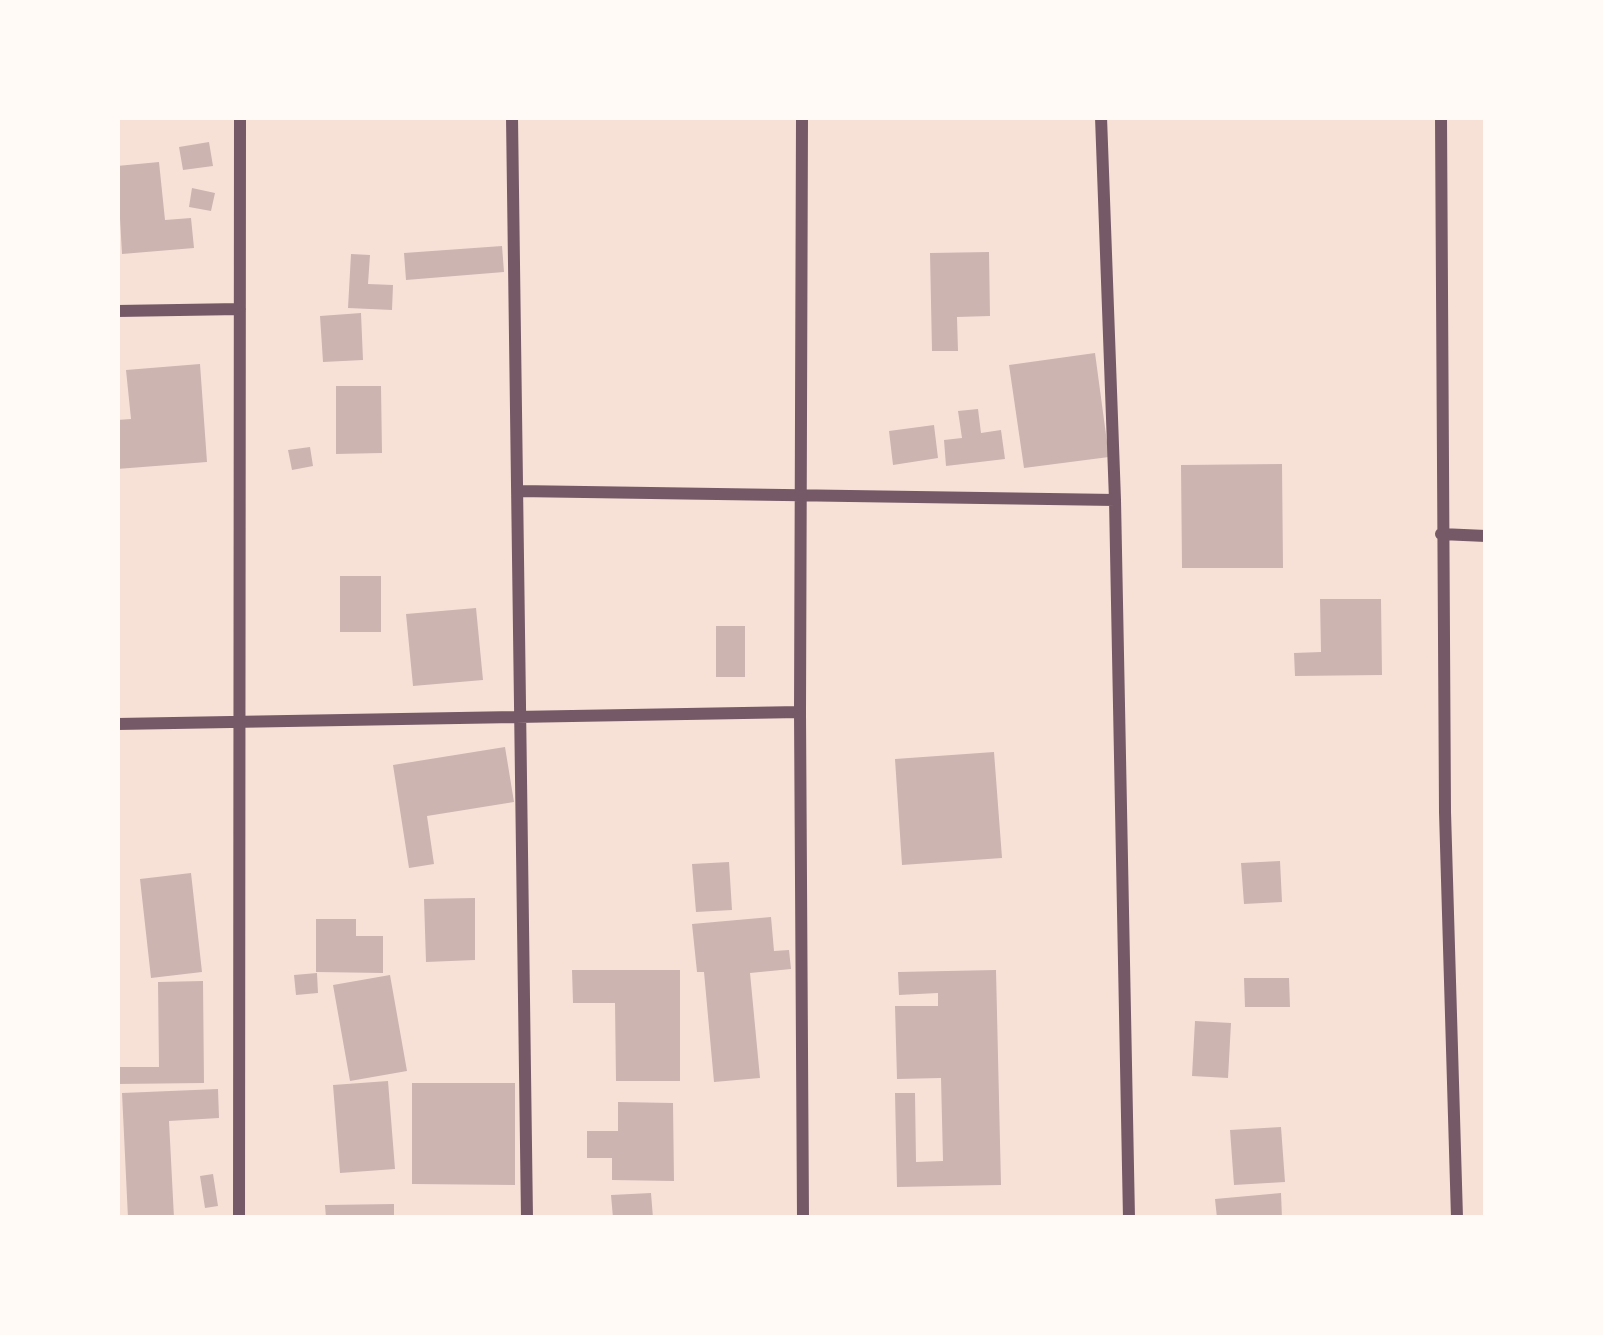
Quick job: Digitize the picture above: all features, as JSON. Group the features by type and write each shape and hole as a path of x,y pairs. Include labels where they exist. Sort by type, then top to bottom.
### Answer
{"street":[{"path":"239,1218 240,117"},
{"path":"512,117 526,1218"},
{"path":"802,117 803,1218"},
{"path":"1101,117 1129,1218"},
{"path":"1441,117 1441,534 1457,1218"},
{"path":"117,310 240,309"},
{"path":"518,491 1114,500"},
{"path":"1441,534 1486,536"},
{"path":"117,724 800,712"}],"building":[{"path":"209,142 213,166 183,170 179,147"},
{"path":"159,162 165,220 191,218 194,248 122,254 117,166"},
{"path":"192,188 215,193 211,211 189,207"},
{"path":"502,246 504,272 406,280 404,253"},
{"path":"989,252 990,316 957,317 958,351 932,351 930,253"},
{"path":"351,254 370,255 368,284 393,285 392,310 348,308"},
{"path":"361,313 363,360 323,362 320,316"},
{"path":"1095,353 1109,457 1024,468 1009,365"},
{"path":"200,364 207,462 117,469 117,420 131,419 126,370"},
{"path":"336,386 381,386 382,453 336,454"},
{"path":"978,409 981,433 1001,430 1005,459 946,466 944,440 962,438 958,411"},
{"path":"934,425 938,458 893,465 889,431"},
{"path":"310,447 313,466 292,470 288,450"},
{"path":"1282,464 1283,568 1182,568 1181,465"},
{"path":"340,576 381,576 381,632 340,632"},
{"path":"1320,599 1381,599 1382,675 1295,676 1294,653 1321,652"},
{"path":"476,608 483,680 413,686 406,614"},
{"path":"716,626 745,626 745,677 716,677"},
{"path":"505,747 514,802 427,816 434,864 409,868 393,765"},
{"path":"994,752 1002,858 902,865 895,759"},
{"path":"1280,861 1282,902 1244,904 1241,863"},
{"path":"729,862 732,910 696,912 692,864"},
{"path":"191,873 202,972 151,978 140,879"},
{"path":"475,898 475,960 426,962 424,899"},
{"path":"771,917 774,951 789,950 791,969 750,973 760,1078 714,1082 704,972 697,972 692,924"},
{"path":"316,919 356,919 356,936 383,936 383,973 316,972"},
{"path":"572,970 680,970 680,1081 616,1081 615,1003 573,1003"},
{"path":"996,970 1001,1185 897,1187 895,1093 915,1093 916,1162 943,1161 941,1078 897,1079 895,1006 938,1006 938,993 899,995 898,972"},
{"path":"317,973 318,993 296,995 294,975"},
{"path":"390,975 407,1071 350,1081 333,985"},
{"path":"1244,978 1289,978 1290,1007 1245,1007"},
{"path":"203,981 204,1083 117,1084 117,1067 159,1067 158,982"},
{"path":"1195,1021 1231,1023 1228,1078 1192,1076"},
{"path":"388,1081 395,1169 340,1173 333,1085"},
{"path":"412,1083 515,1083 515,1185 412,1184"},
{"path":"218,1089 219,1118 169,1121 174,1218 128,1218 122,1093"},
{"path":"618,1102 673,1103 674,1181 612,1180 612,1158 587,1158 587,1131 618,1131"},
{"path":"1281,1127 1285,1182 1234,1185 1230,1130"},
{"path":"213,1174 218,1206 205,1208 200,1176"},
{"path":"651,1193 653,1218 613,1218 611,1195"},
{"path":"1281,1193 1282,1218 1217,1218 1215,1199"},
{"path":"394,1204 394,1218 326,1218 325,1205"}]}
